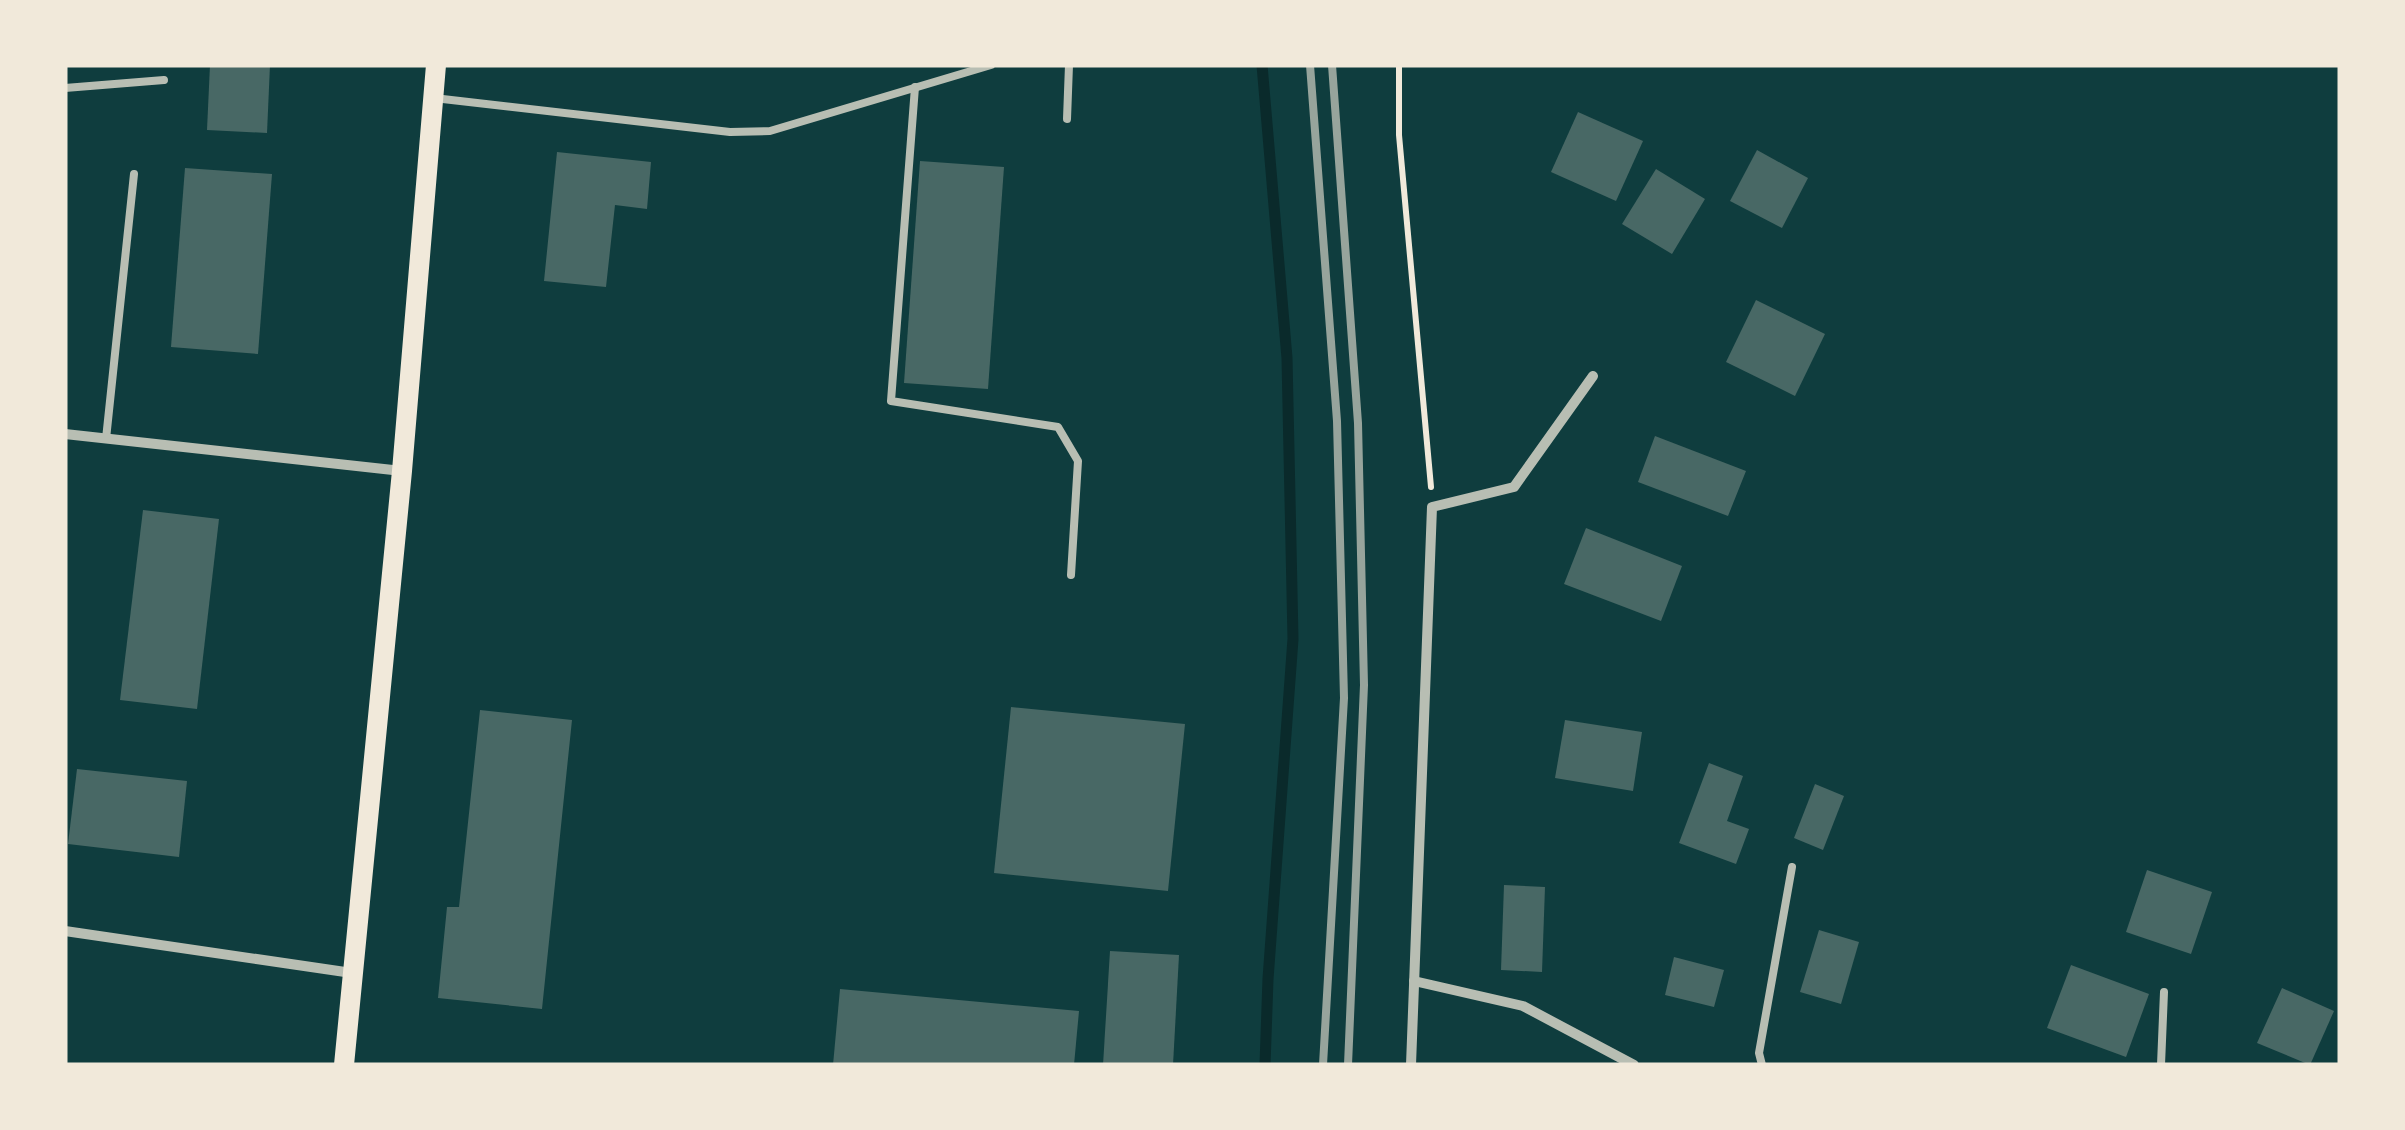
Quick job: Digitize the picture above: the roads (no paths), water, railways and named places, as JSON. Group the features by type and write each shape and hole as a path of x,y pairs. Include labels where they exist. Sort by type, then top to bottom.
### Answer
{"main road":[{"path":"344,1065 402,471 436,65"}],"street":[{"path":"1411,1065 1432,508 1514,487 1593,376"},
{"path":"65,434 402,471"},
{"path":"65,932 353,973"},
{"path":"1414,982 1523,1006 1634,1065"}],"lane":[{"path":"434,98 730,132 770,132 991,65"},
{"path":"1066,119 1069,65"},
{"path":"65,88 164,80"},
{"path":"915,87 891,401 1058,427 1078,461 1071,575"},
{"path":"106,439 134,174"},
{"path":"1762,1065 1759,1053 1792,867"},
{"path":"2161,1065 2164,992"}],"waterway":[{"path":"1262,65 1287,358 1293,639 1265,1065"}],"railway":[{"path":"1310,65 1337,421 1344,698 1323,1065"},
{"path":"1332,65 1358,423 1364,685 1348,1065"}]}
